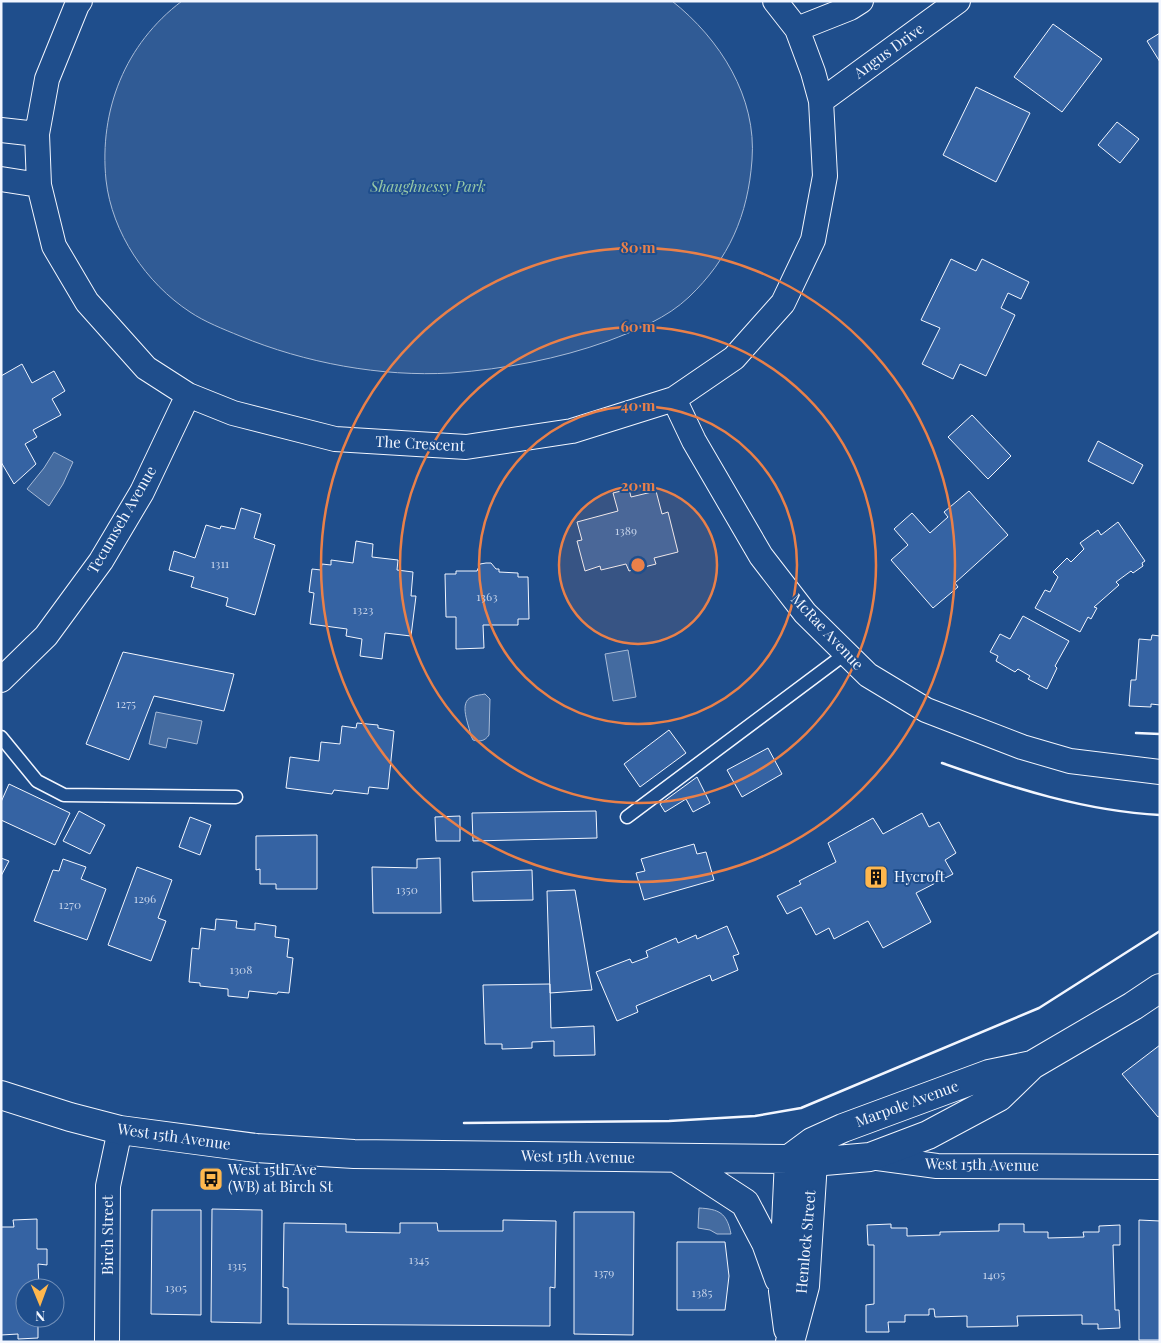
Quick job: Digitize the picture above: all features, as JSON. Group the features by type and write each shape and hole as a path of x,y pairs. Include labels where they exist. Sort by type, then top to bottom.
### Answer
{"street":[{"name":"The Crescent","path":"80,1 47,79 37,134 39,185 54,246 87,302 146,368 188,395 233,413 334,439 466,447 572,431 674,399 734,358 783,302 813,240 825,176 821,101 813,72 797,29 775,1"},
{"path":"797,29 850,8 860,1"},
{"name":"Angus Drive","path":"821,101 958,1"},
{"path":"1,130 37,134"},
{"path":"1,178 39,185"},
{"name":"Tecumseh Avenue","path":"1,680 46,636 102,561 142,492 188,395"},
{"name":"McRae Avenue","path":"674,399 694,441 761,556 805,614 868,675 926,710 1022,747 1070,761 1160,772"},
{"name":"Marpole Avenue","path":"870,1157 928,1135 999,1097 1032,1064 1125,1011 1160,988"},
{"name":"Marpole Avenue","path":"805,1154 843,1128 989,1074 1032,1064"},
{"name":"West 15th Avenue","path":"1,1096 120,1130 256,1148 354,1154 676,1158 805,1154 870,1157 936,1166 1160,1167"},
{"name":"Birch Street","path":"107,1342 108,1186 120,1130"},
{"name":"Hemlock Street","path":"790,1342 783,1291 805,1154"},
{"name":"Hemlock Street","path":"790,1342 805,1286 805,1154"},
{"path":"676,1158 745,1203 766,1243 783,1291"}],"lane":[{"path":"627,817 845,654"},
{"path":"1,737 37,781 64,795 236,797"}],"green space":[{"name":"Shaughnessy Park","path":"182,1 672,1 689,16 720,51 742,92 748,114 752,137 750,180 741,217 734,235 715,267 689,297 651,323 589,347 551,358 511,366 425,374 371,370 317,361 291,354 265,346 221,328 196,316 174,300 159,287 146,271 134,255 115,219 106,180 105,154 107,129 112,104 120,80 131,58 145,37 162,18"}],"shaded area":[{"path":"54,452 73,462 63,484 49,506 27,489"},
{"path":"628,650 636,697 613,701 605,654"},
{"path":"485,694 490,699 489,735 484,740 476,741 471,736 465,709 468,700 472,697"},
{"path":"156,712 202,721 197,744 168,738 166,748 149,744"},
{"path":"699,1208 717,1211 721,1214 727,1221 731,1234 717,1234 710,1230 698,1228"}],"building":[{"path":"1053,24 1102,59 1062,112 1014,77"},
{"path":"1160,33 1160,62 1147,41"},
{"path":"976,87 1030,113 996,182 943,155"},
{"path":"1117,122 1139,139 1120,163 1098,145"},
{"path":"951,259 976,271 982,259 1029,282 1021,299 1008,293 1001,308 1015,315 986,376 960,364 953,379 922,364 940,328 921,320"},
{"path":"22,364 32,383 54,371 65,391 52,399 61,415 33,430 37,437 25,444 36,464 14,484 1,462 1,376"},
{"path":"972,415 1011,456 988,479 948,437"},
{"path":"1098,441 1143,465 1133,484 1088,461"},
{"path":"629,489 631,497 656,491 662,514 668,512 678,552 654,558 656,564 629,571 626,564 601,570 600,566 585,571 577,541 582,540 577,522 618,511 613,493"},
{"path":"969,491 1008,535 955,583 958,587 933,608 891,560 908,545 894,529 912,513 930,533 948,517 944,512"},
{"path":"241,508 261,514 254,538 275,545 255,615 226,606 228,598 191,587 194,577 169,570 174,551 195,558 206,525 220,529 221,526 235,529"},
{"path":"1118,522 1145,561 1142,563 1143,566 1133,573 1131,571 1116,582 1119,585 1094,607 1097,608 1091,619 1088,617 1080,632 1035,608 1045,590 1050,592 1058,577 1053,572 1067,558 1071,562 1084,549 1080,543 1098,530 1101,535"},
{"path":"356,541 373,544 372,557 398,560 397,570 413,572 411,596 416,596 411,636 385,633 382,659 360,656 362,639 346,636 347,629 310,624 314,593 309,592 312,569 321,570 322,564 331,565 331,560 353,563"},
{"path":"491,563 496,569 499,569 499,572 518,573 518,577 528,577 529,619 518,619 518,625 483,625 484,648 456,649 456,617 446,617 445,574 456,574 456,571 477,571 480,564"},
{"path":"1023,616 1069,641 1055,666 1057,668 1047,689 1028,679 1030,676 1018,669 1015,672 996,661 998,656 990,652 1000,634 1010,639"},
{"path":"1152,635 1160,636 1160,705 1151,704 1151,707 1129,706 1131,680 1136,680 1139,639 1151,640"},
{"path":"123,652 234,674 224,711 154,696 129,760 86,744"},
{"path":"357,723 378,725 378,728 394,731 388,789 369,787 368,794 334,790 332,794 286,788 290,757 319,761 321,742 340,744 342,726 356,728"},
{"path":"669,730 686,753 640,787 624,764"},
{"path":"768,748 782,774 742,797 727,770"},
{"path":"697,777 710,803 693,812 686,799 665,812 660,804"},
{"path":"9,784 70,813 55,845 1,820 1,802"},
{"path":"79,811 105,825 90,854 63,841"},
{"path":"596,811 597,838 473,841 472,813"},
{"name":"Hycroft","path":"922,813 929,827 939,822 956,853 945,860 953,874 916,893 931,922 883,948 868,921 834,939 829,928 816,935 801,907 787,914 777,896 801,884 799,881 836,862 828,843 873,818 883,834"},
{"path":"460,816 460,841 436,841 435,817"},
{"path":"190,817 211,825 200,855 179,847"},
{"path":"317,835 317,889 276,889 276,884 260,884 260,869 256,870 256,836"},
{"path":"694,844 697,854 706,852 714,880 644,900 636,873 645,871 641,859"},
{"path":"1,858 9,861 1,876"},
{"path":"440,858 441,913 373,913 372,867 417,868 417,859"},
{"path":"63,859 86,867 81,879 106,889 87,940 34,921 53,870 59,871"},
{"path":"137,867 172,880 158,918 166,921 151,961 108,945"},
{"path":"532,870 533,900 473,901 472,872"},
{"path":"575,890 592,990 550,993 547,891"},
{"path":"216,919 237,921 236,928 255,930 255,923 276,926 275,937 289,939 287,957 293,958 289,993 278,992 277,994 249,991 248,998 228,996 228,989 200,986 200,983 189,982 192,948 199,949 201,928 215,930"},
{"path":"727,926 739,954 733,956 738,970 712,981 710,975 636,1006 638,1012 617,1021 596,972 630,959 632,963 648,957 646,951 676,938 678,943 696,935 697,939"},
{"path":"550,984 551,1028 594,1026 595,1055 554,1056 554,1041 532,1042 532,1048 502,1049 502,1044 485,1044 483,985"},
{"path":"1160,1045 1160,1116 1158,1117 1122,1074"},
{"path":"212,1209 262,1210 261,1323 211,1322"},
{"path":"152,1210 201,1210 201,1315 151,1314"},
{"path":"574,1212 634,1212 633,1335 574,1334"},
{"path":"37,1219 37,1249 47,1249 47,1265 38,1264 39,1278 15,1278 15,1328 38,1328 38,1338 18,1339 18,1334 1,1335 1,1227 14,1227 13,1220"},
{"path":"503,1220 556,1221 555,1288 550,1287 550,1326 288,1324 288,1288 283,1287 284,1223 346,1224 346,1232 400,1233 400,1223 437,1223 438,1231 503,1231"},
{"path":"1139,1220 1160,1221 1160,1340 1139,1340"},
{"path":"891,1224 891,1228 907,1228 907,1236 940,1235 940,1232 999,1231 999,1224 1024,1224 1024,1232 1048,1232 1048,1238 1084,1237 1083,1232 1099,1232 1099,1226 1120,1225 1120,1245 1113,1245 1115,1310 1119,1310 1120,1328 1098,1329 1098,1324 1082,1324 1082,1315 1017,1316 1018,1326 967,1327 967,1316 935,1317 934,1309 929,1309 929,1315 905,1315 905,1322 888,1322 889,1332 866,1332 866,1305 874,1304 874,1245 868,1245 867,1225"},
{"path":"677,1242 725,1242 729,1276 725,1310 677,1310"}],"wall":[{"path":"1136,733 1160,734"},
{"path":"942,763 1050,797 1104,809 1160,815"},
{"path":"464,1123 669,1121 755,1116 801,1108 1039,1008 1160,931"}],"place":[{"name":"Hycroft","path":"876,877"},
{"name":"West 15th Ave (WB) at Birch St","path":"211,1179"}]}
